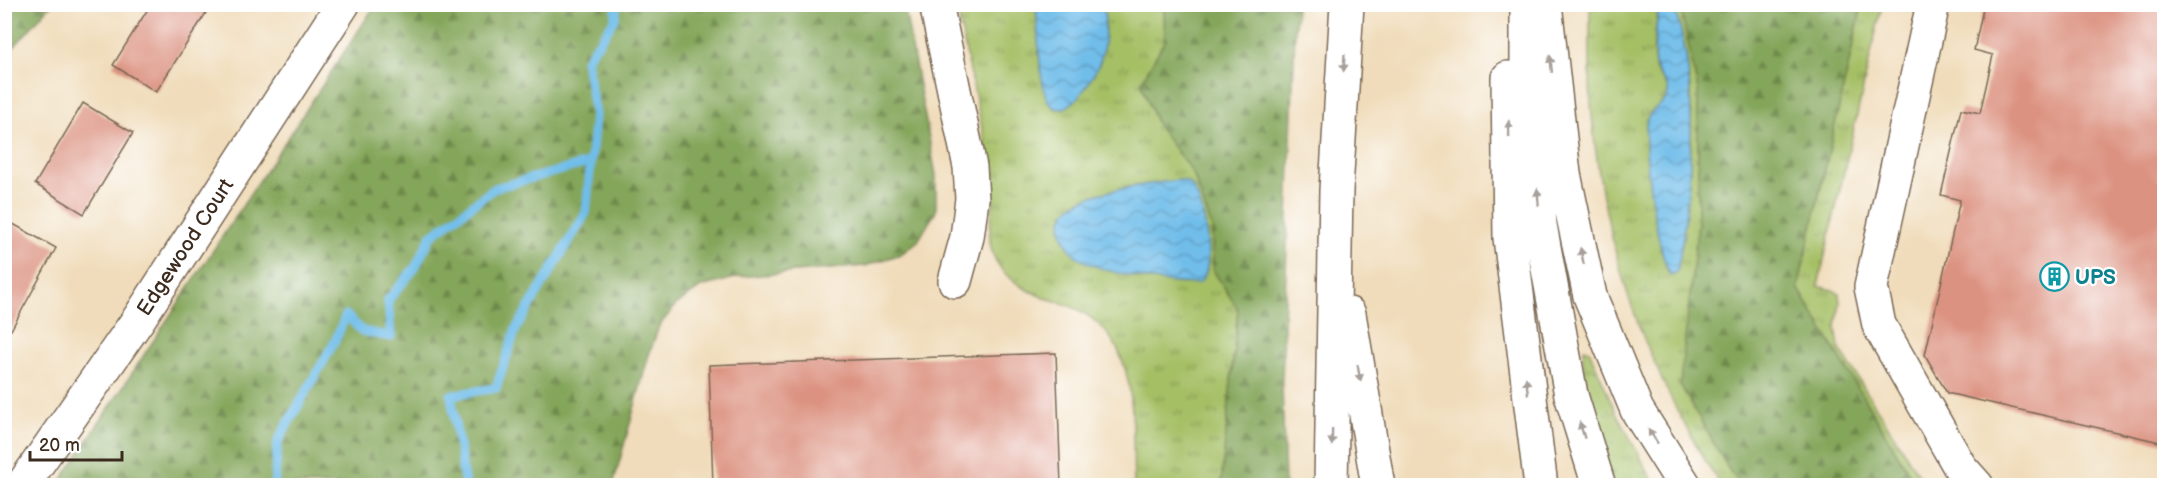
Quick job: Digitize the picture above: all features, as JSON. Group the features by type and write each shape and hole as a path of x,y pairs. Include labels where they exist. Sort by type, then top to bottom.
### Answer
{"main road":[{"name":"Edgewood Court","path":"22,486 138,320 343,4"},
{"path":"936,4 970,166 972,199 967,237 955,281"},
{"path":"1331,486 1336,190 1347,4"},
{"path":"1511,4 1507,36 1510,238 1541,486"},
{"path":"1527,4 1527,69 1540,225 1571,395 1599,486"},
{"path":"1545,4 1564,174 1590,296 1636,410 1685,486"},
{"path":"1933,4 1873,274 1872,301 1877,320 1885,336 1960,467 1977,486"},
{"path":"1336,190 1350,325 1378,486"}],"green space":[{"path":"376,4 904,5 936,175 936,211 918,241 901,254 865,266 739,277 701,287 676,305 659,326 613,485 58,485"},
{"path":"4,5 51,5 5,57"},
{"path":"956,5 1036,5 1041,70 1078,98 1101,54 1105,20 1104,5 1164,5 1165,40 1141,83 1157,125 1193,173 1212,228 1213,270 1238,309 1221,485 1134,485 1131,401 1127,375 1118,351 1104,330 1084,313 1038,295 1006,275 996,261 990,239 992,175","holes":["1180,180 1061,228 1068,209 1084,199 1126,188"]},
{"path":"1164,5 1296,5 1282,380 1285,485 1221,485 1238,309 1213,270 1212,228 1193,173 1157,125 1141,83 1165,40"},
{"path":"1590,5 1659,5 1654,38 1654,62 1668,90 1666,98 1656,108 1665,263 1669,274 1677,271 1682,242 1691,136 1687,65 1681,33 1672,5 1680,5 1698,90 1698,223 1680,384 1731,473 1741,485 1721,485 1708,466 1662,379 1631,303 1612,237 1598,170 1591,105"},
{"path":"1680,5 1862,5 1798,288 1916,485 1741,485 1731,473 1680,384 1698,223 1698,90"},
{"path":"1862,5 1882,5 1818,286 1839,294 1840,303 1836,327 1839,348 1925,485 1916,485 1798,288"},
{"path":"1584,348 1589,350 1616,412 1655,485 1612,485 1588,392 1583,357"}],"water":[{"path":"1036,5 1104,5 1105,25 1101,59 1080,95 1065,108 1057,109 1046,97 1039,57"},
{"path":"1659,5 1672,5 1681,33 1690,100 1691,137 1686,209 1677,272 1671,275 1661,247 1651,198 1646,148 1648,117 1665,100 1668,93 1667,85 1656,68 1654,57"},
{"path":"1180,180 1189,183 1194,190 1206,228 1207,267 1199,283 1137,277 1103,269 1076,256 1068,246 1061,224 1065,213 1074,204 1110,191"}],"building":[{"path":"151,4 193,4 206,13 156,92 113,65"},
{"name":"UPS","path":"1984,4 2164,4 2164,443 1947,393 1925,355 1960,200 1941,195 1961,109 1980,113 1993,55 1974,50"},
{"path":"83,103 133,133 84,214 35,184"},
{"path":"6,220 56,248 11,330 4,327"},
{"path":"1056,353 1061,486 713,486 709,365"}],"waterway":[{"path":"465,486 451,395 496,388 516,329 586,213 595,115 586,60 615,19 617,4"},
{"path":"274,486 278,441 335,341 346,315 362,331 391,337 388,300 415,268 431,236 495,188 588,163"}],"place":[{"name":"UPS","path":"2054,277"}]}
